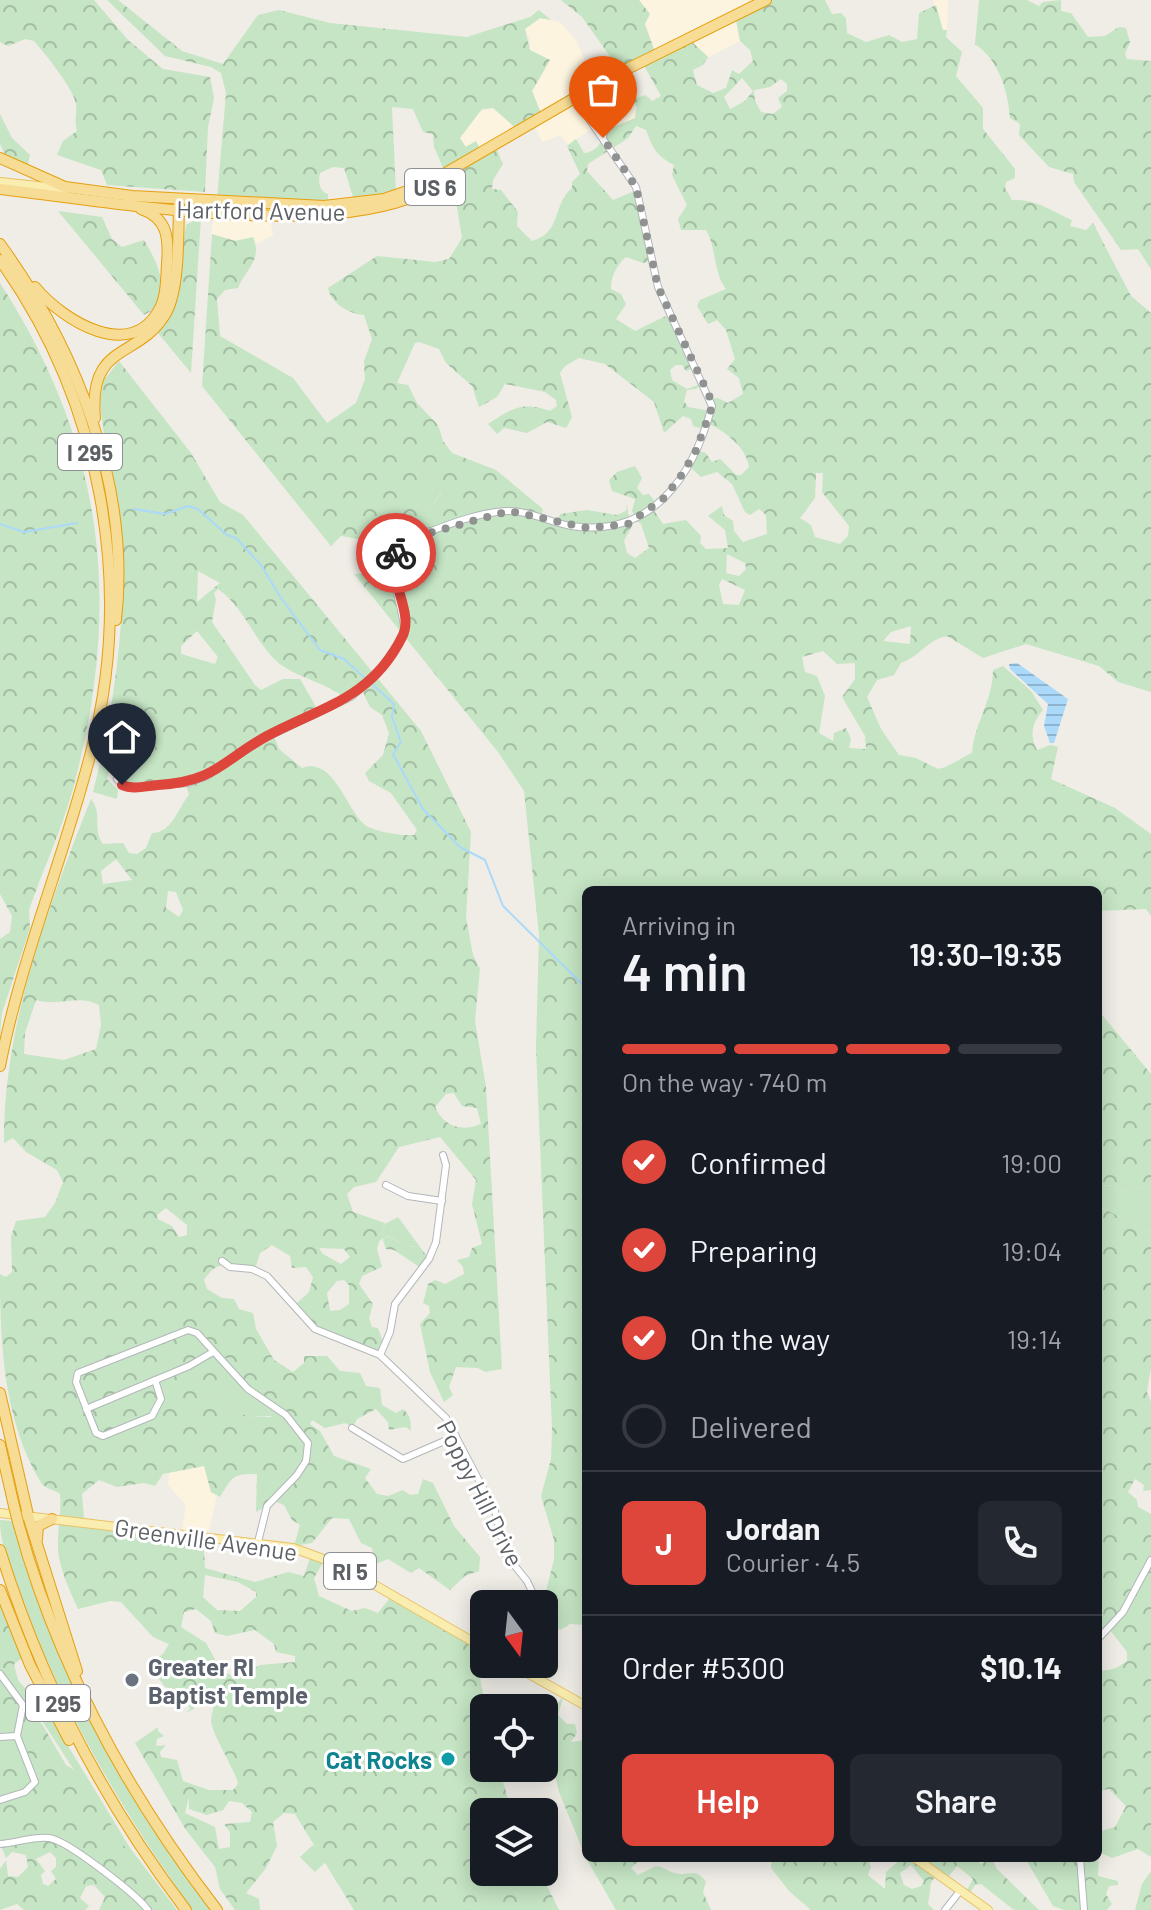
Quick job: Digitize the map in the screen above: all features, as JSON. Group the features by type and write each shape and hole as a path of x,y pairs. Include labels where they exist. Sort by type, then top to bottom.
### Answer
{"highway":[{"name":"Hartford Avenue","path":"0,189 120,203 324,206 395,196 443,176 610,81 766,0"},
{"name":"Hartford Avenue","path":"79,189 179,204 328,214 355,212 399,202 472,166 610,81"},
{"name":"US 6","path":"0,158 61,185 79,189"},
{"path":"0,243 39,292 65,316 94,331 130,332 149,322 161,305 168,242 164,227 155,216 120,203"},
{"path":"107,663 116,621 118,566 115,526 94,406 99,377 109,360 154,328 168,309 173,292 179,204"},
{"path":"0,243 57,338 84,399 100,452"},
{"name":"I 295","path":"0,260 54,354 92,457 108,553 107,663 92,751 25,962 0,1066"},
{"path":"0,1393 29,1516 95,1722"},
{"name":"I 295","path":"0,1445 18,1522 52,1627 95,1722 154,1824 217,1910"},
{"path":"46,1572 37,1531 42,1523 52,1519"},
{"name":"I 295","path":"0,1550 29,1635 68,1724 139,1845 186,1910"},
{"path":"0,1590 55,1715 112,1813 139,1845"}],"main road":[{"name":"Hartford Avenue","path":"0,182 79,189"},
{"name":"Greenville Avenue","path":"0,1513 293,1548 340,1565 470,1640"},
{"path":"535,1678 582,1704"},
{"path":"920,1862 988,1910"}],"street":[{"path":"603,138 604,129 620,101 610,81"},
{"path":"117,779 122,785 134,787 198,780 231,763 263,739 355,694 375,676 404,635 393,568 401,544 456,523 509,511 588,528 628,524 668,495 695,453 711,410 711,400 658,287 636,187 578,103"},
{"path":"380,1355 390,1332 395,1304 433,1249 446,1165 443,1155"},
{"path":"386,1185 408,1196 442,1201"},
{"name":"Poppy Hill Drive","path":"222,1261 230,1267 252,1269 267,1276 315,1329 380,1355 429,1399 446,1418 456,1436 495,1511 504,1550 531,1590"},
{"path":"155,1380 161,1399 149,1419 103,1436 96,1433 76,1382 78,1373 181,1330 197,1333 264,1404 286,1415 308,1443 306,1461 297,1475 267,1506 258,1542"},
{"path":"86,1409 213,1352"},
{"path":"352,1428 403,1459 456,1436"},
{"path":"1102,1635 1123,1612 1151,1560"},
{"path":"0,1674 23,1705 17,1736 35,1782 25,1792 0,1800"},
{"path":"0,1737 17,1736"},
{"path":"0,1844 44,1837 56,1839 117,1878 148,1910"},
{"path":"1080,1862 1084,1910"},
{"path":"945,1910 960,1891"}],"shaded area":[{"path":"639,0 753,0 754,4 736,19 740,41 709,57 688,39 656,55 644,24 649,14"},
{"path":"933,0 948,0 947,30 943,30"},
{"path":"541,18 560,22 576,40 595,84 619,76 634,99 635,118 601,135 594,127 568,145 560,135 542,142 534,124 543,118 532,91 543,73 545,60 530,50 525,29"},
{"path":"493,108 519,131 482,153 473,142 465,147 460,138 475,113"},
{"path":"214,215 270,219 273,235 256,244 219,237 211,234"},
{"path":"204,1466 211,1492 217,1495 208,1535 182,1531 186,1505 168,1485 169,1472"}],"green space":[{"path":"0,0 94,0 128,40 163,69 210,77 214,98 208,127 205,192 107,185 101,170 57,155 63,141 77,131 75,99 59,72 34,41 25,39 8,46 0,42"},
{"path":"107,0 118,0 182,51 223,64 258,15 279,10 330,23 467,37 530,17 539,10 551,20 540,18 525,29 530,50 550,60 532,91 543,118 520,132 493,108 482,109 460,138 466,147 476,141 482,153 495,146 503,164 493,180 492,189 501,190 518,212 517,226 532,241 548,232 572,188 572,182 580,174 567,146 576,139 584,153 593,150 607,130 635,118 637,108 633,99 646,95 652,101 661,96 643,64 619,69 582,17 561,0 639,0 650,14 645,24 656,55 689,39 708,57 703,65 693,70 697,85 713,93 726,88 732,70 739,74 753,61 750,50 740,41 735,15 759,0 825,0 832,14 841,13 846,18 847,33 866,42 889,35 902,42 917,39 919,13 936,5 943,30 947,30 946,37 962,52 956,76 983,108 983,129 1015,169 1015,178 1006,182 1005,188 1012,200 1044,206 1072,220 1070,226 1086,230 1093,223 1131,296 1151,313 1151,692 1118,682 1099,666 1026,644 983,658 947,636 901,663 894,675 877,680 867,697 881,729 899,755 916,758 938,769 972,753 990,692 993,670 1003,666 1031,691 1043,710 1032,734 1037,750 1050,745 1058,747 1051,779 1115,808 1151,834 1151,916 1146,909 1102,911 1102,886 582,886 582,1625 570,1624 560,1630 558,1590 546,1590 554,1559 554,1540 541,1496 551,1459 552,1430 536,1048 539,935 524,791 498,752 354,574 371,573 377,569 375,548 370,541 341,536 331,546 202,386 212,234 235,241 253,237 256,245 254,258 238,288 225,290 217,299 220,336 293,378 327,423 356,403 365,379 364,361 372,339 364,315 342,307 328,288 377,256 435,262 449,259 462,238 455,195 434,147 433,134 423,132 413,109 392,107 396,193 354,200 344,168 333,167 319,176 321,189 328,194 328,210 217,199 226,93 221,73 211,67 165,56","holes":["742,78 753,91 745,101 730,109 724,97","781,79 787,84 787,91 778,98 782,107 773,114 761,112 755,101 754,90 770,87","636,126 646,130 656,151 674,165 672,175 687,205 678,219 681,230 706,230 726,289 700,300 697,306 708,324 717,320 726,330 735,359 727,369 739,378 743,394 728,403 718,398 711,399 710,411 688,407 684,401 687,390 696,389 703,383 687,389 672,380 670,370 676,365 682,365 686,371 696,368 670,314 635,331 616,319 626,304 621,294 611,289 617,267 626,257 643,263 651,261 637,190 613,200 587,171 588,164 628,138","415,343 439,349 446,363 472,386 479,407 497,397 505,384 545,392 556,400 557,406 550,411 524,407 503,414 488,424 497,434 504,428 527,433 547,422 566,428 572,417 560,373 579,358 605,364 654,402 664,433 683,416 691,419 693,426 703,429 707,423 734,440 744,453 749,467 741,475 736,475 720,459 712,462 706,453 696,450 688,465 701,477 717,472 732,484 745,512 750,515 759,509 766,515 767,534 743,542 734,531 733,521 724,515 722,506 708,516 725,530 728,548 706,549 700,543 701,536 686,520 663,524 653,509 656,503 649,494 643,495 637,488 642,478 635,466 617,472 609,480 612,491 635,499 632,511 636,519 628,514 627,504 626,511 617,515 587,510 560,514 557,523 541,518 543,509 496,470 452,453 443,441 438,425 417,403 408,385 397,383","427,470 441,494 428,511 414,502 419,485 416,476","816,473 823,473 822,492 849,526 848,536 840,544 815,537 811,525 800,518 815,498","635,520 641,524 649,548 635,558 627,553 624,541","727,554 745,563 746,569 739,576 726,573","722,579 745,590 739,605 723,604 719,585","911,626 910,644 883,641 891,632","823,651 837,664 855,663 855,679 842,697 865,736 866,749 849,748 851,739 846,728 834,733 833,741 819,733 825,696 817,676 805,672 802,657"]},
{"path":"979,0 1027,0 1039,6 1043,2 1061,0 1061,11 1071,13 1088,37 1105,36 1119,27 1126,28 1130,42 1125,54 1127,59 1151,61 1151,269 1138,249 1121,250 1074,182 1073,174 1049,167 1019,135 1020,124 1010,118 1001,77 990,59 975,44"},
{"path":"0,114 12,138 30,155 27,169 8,160 0,144"},
{"path":"58,211 102,217 112,239 122,247 144,240 161,280 162,291 154,308 144,315"},
{"path":"201,217 191,373 158,333 176,300 186,225"},
{"path":"0,283 35,343 62,403 82,463 94,525 99,587 98,651 89,717 74,785 29,910 30,928 2,1013 0,1035 0,939 10,932 12,916 0,894"},
{"path":"119,361 191,453 220,502 243,515 421,731 471,832 466,917 473,955 480,969 475,1021 486,1087 502,1369 485,1372 478,1368 456,1367 449,1387 453,1395 444,1402 430,1372 420,1324 430,1313 429,1306 423,1303 428,1284 435,1280 445,1284 464,1274 457,1260 469,1257 472,1248 482,1244 472,1204 476,1180 440,1137 399,1147 376,1182 354,1187 347,1194 353,1212 385,1223 377,1249 382,1267 362,1276 359,1284 373,1304 369,1318 372,1327 378,1328 384,1345 381,1353 322,1332 294,1306 309,1292 313,1277 306,1267 292,1268 290,1256 272,1245 260,1253 255,1269 226,1264 215,1268 204,1280 207,1289 222,1298 234,1299 239,1309 253,1313 256,1329 274,1360 293,1372 304,1363 304,1356 327,1356 340,1371 360,1373 366,1386 380,1388 382,1405 396,1413 403,1409 406,1412 411,1431 406,1427 389,1430 388,1422 376,1409 357,1419 353,1427 345,1423 325,1428 312,1420 310,1424 320,1431 334,1456 371,1469 365,1478 377,1494 388,1496 403,1490 410,1495 418,1494 423,1479 433,1483 454,1526 480,1557 479,1571 465,1576 450,1590 419,1568 411,1573 388,1559 376,1564 371,1562 374,1556 372,1548 361,1543 349,1519 332,1518 312,1543 294,1546 300,1525 292,1520 284,1505 274,1501 256,1512 257,1474 234,1478 220,1497 211,1492 204,1466 163,1474 155,1486 144,1483 117,1487 99,1480 82,1494 84,1519 203,1534 205,1568 255,1582 288,1572 304,1576 311,1555 325,1559 314,1578 319,1596 352,1611 365,1608 378,1613 392,1595 470,1641 470,1678 480,1678 483,1694 470,1694 470,1782 503,1782 508,1798 470,1798 470,1886 547,1886 559,1910 354,1910 295,1814 284,1813 273,1822 277,1846 266,1868 246,1893 259,1899 260,1910 235,1910 220,1889 215,1867 186,1830 135,1743 158,1727 164,1736 157,1739 156,1746 166,1745 160,1752 161,1757 177,1760 183,1781 209,1790 233,1790 238,1784 237,1779 212,1726 213,1701 197,1703 191,1698 194,1709 185,1713 190,1709 182,1691 165,1687 153,1671 154,1660 163,1654 169,1644 153,1637 121,1602 110,1601 78,1609 59,1556 60,1494 42,1484 19,1433 6,1382 0,1274 6,1277 12,1272 11,1237 16,1221 45,1217 55,1203 63,1182 57,1170 26,1152 13,1138 4,1143 11,1055 31,968 44,924 91,799 95,804 98,833 103,844 123,843 129,853 137,854 146,848 152,833 170,824 189,795 186,784 128,785 117,768 109,772 107,779 118,790 117,799 93,792 112,700 120,638 123,576 121,527 100,400 104,380","holes":["198,571 220,583 197,602","218,589 228,597 267,650 284,667 346,699 362,690 370,707 382,715 389,733 383,755 365,773 369,781 391,793 417,830 414,835 389,833 365,825 331,777 313,766 302,768 279,749 273,734 319,712 300,679 283,679 261,690 255,685 212,622 216,599 214,593","197,631 218,657 215,664 181,654 181,646","116,859 132,880 103,884 101,871","168,891 176,892 183,910 179,917 166,908","36,1000 84,1001 99,1005 101,1025 96,1049 64,1060 24,1054 25,1033","454,1093 462,1106 477,1108 481,1124 467,1128 454,1126 443,1119 435,1107 446,1094","166,1208 187,1225 187,1235 179,1237 172,1226 158,1219 157,1215","319,1248 344,1249 350,1257 341,1264 323,1254","344,1280 349,1285 349,1304 340,1310 330,1311 327,1293 337,1281","222,1356 231,1360 245,1392 269,1407 271,1417 248,1417 223,1402 217,1359","205,1575 238,1582 256,1592 256,1597 240,1611 217,1610 203,1597","196,1609 211,1621 215,1633 227,1636 255,1630 274,1644 276,1652 295,1656 295,1662 260,1665 235,1677 221,1670 206,1643 181,1627 184,1612","189,1797 189,1809 207,1815 223,1810 229,1801 242,1803 252,1812 250,1822 224,1824 230,1832 230,1847 219,1849 215,1827 185,1813"]},
{"path":"427,470 441,493 428,511 414,502 416,476"},
{"path":"1102,1015 1151,1074 1151,1186 1123,1191 1114,1186 1102,1185"},
{"path":"1102,1185 1114,1186 1123,1191 1151,1186 1151,1232 1102,1208"},
{"path":"1102,1208 1151,1232 1151,1368 1147,1392 1151,1402 1151,1490 1143,1491 1144,1485 1135,1479 1128,1492 1137,1500 1138,1507 1151,1514 1151,1857 1138,1849 1112,1858 1102,1853 1102,1831 1115,1827 1126,1806 1109,1789 1102,1791 1102,1670 1110,1670 1127,1661 1127,1652 1110,1630 1102,1636"},
{"path":"398,1217 420,1247 406,1246 388,1236 379,1241 385,1224"},
{"path":"387,1236 406,1246 420,1247 429,1259 421,1268 394,1250 386,1249 383,1240"},
{"path":"222,1356 231,1359 245,1392 269,1407 271,1416 248,1417 223,1402 216,1359"},
{"path":"0,1520 12,1521 47,1626 92,1725 147,1820 211,1910 193,1910 144,1838 78,1726 41,1648 9,1564 2,1542"},
{"path":"0,1588 25,1656 14,1664 18,1680 26,1689 25,1710 42,1724 66,1765 81,1774 126,1849 172,1910 99,1910 105,1897 94,1885 86,1886 80,1898 89,1906 85,1910 24,1910 17,1904 0,1910 0,1869 6,1860 8,1876 18,1877 28,1867 26,1855 12,1852 6,1858 0,1844","holes":["50,1852 56,1858 56,1867 51,1871 56,1879 48,1886 43,1884 41,1875 45,1871 36,1859"]},
{"path":"36,1693 130,1848 177,1910 165,1910 35,1710 40,1705"},
{"path":"558,1715 567,1724 575,1724 577,1733 571,1742 582,1741 582,1848 559,1792"},
{"path":"313,1845 329,1859 315,1872 300,1857"},
{"path":"588,1862 638,1862 631,1868 638,1875 656,1866 675,1873 699,1875 706,1882 703,1892 711,1910 616,1910"},
{"path":"772,1862 869,1862 868,1875 885,1889 886,1872 897,1862 993,1862 1039,1910 1014,1910 981,1884 975,1885 968,1896 964,1895 973,1879 957,1866 945,1881 936,1875 931,1883 928,1904 934,1910 811,1910 789,1891 771,1868","holes":["911,1865 924,1881 921,1886 912,1889 904,1885 900,1873"]},
{"path":"1027,1862 1099,1862 1098,1876 1118,1881 1118,1885 1109,1886 1106,1894 1112,1904 1107,1910 1064,1910 1053,1906"},
{"path":"1151,1871 1151,1910 1135,1910 1142,1884"}],"water":[{"path":"1017,663 1068,699 1054,743 1050,743 1044,726 1048,704 1010,669 1009,664"}],"waterway":[{"path":"134,509 165,514 188,506 198,509 227,535 236,538 261,565 320,650 344,659 366,679"},
{"path":"0,524 24,532 77,523"},
{"path":"371,683 394,704 392,717 401,742 393,754 423,809 460,847 485,860 503,906 582,984"}],"way so far":[{"path":"396,553 406,541 456,523 500,512 531,515 588,528 607,529 628,524 668,495 695,453 711,410 711,400 658,287 636,187 603,138"}],"place":[{"name":"Greater RI Baptist Temple","path":"132,1680"},
{"name":"Cat Rocks","path":"448,1759"}],"route":[{"path":"122,785 175,785 198,780 231,763 263,739 351,697 365,686 382,669 404,635 393,568 396,553"}]}
